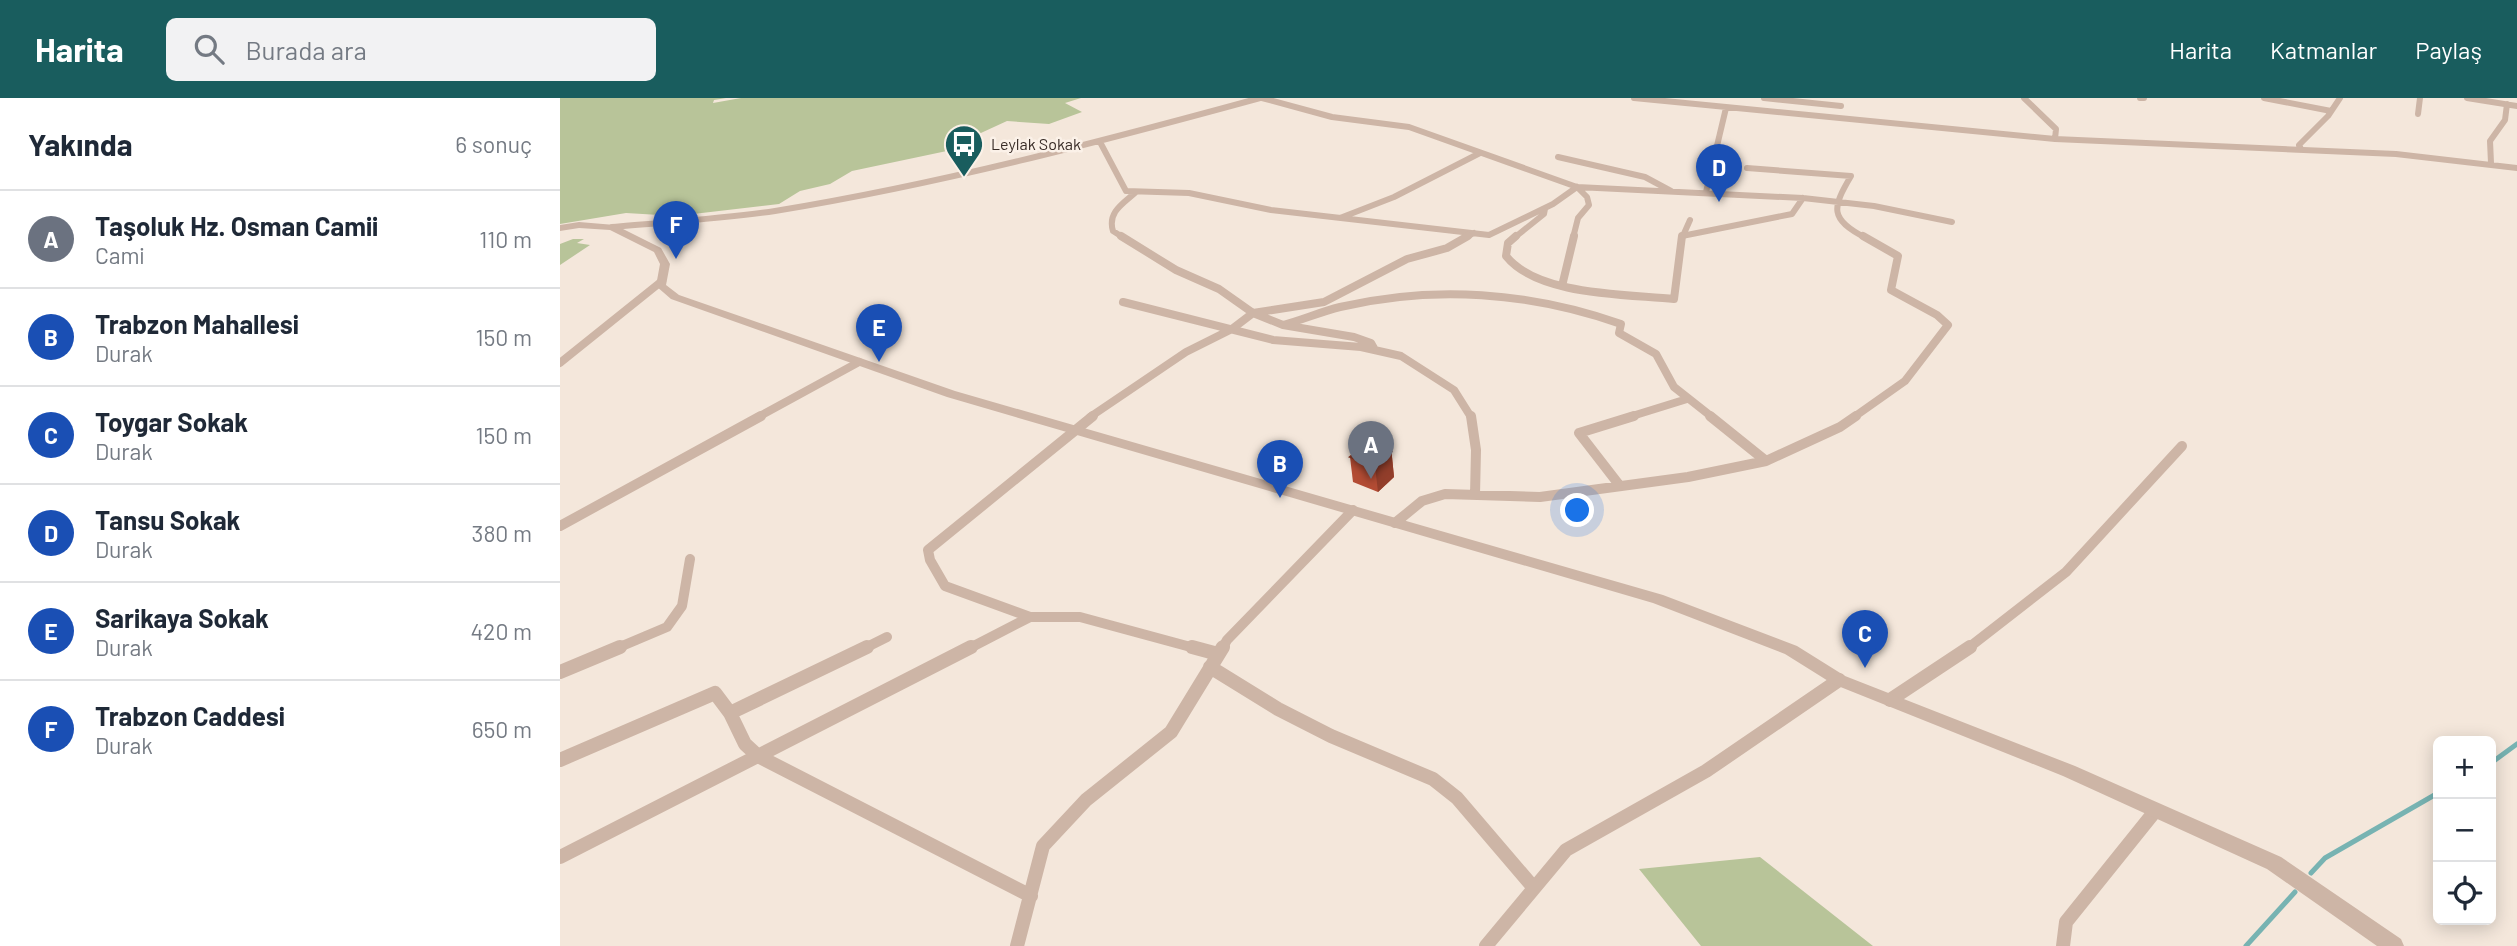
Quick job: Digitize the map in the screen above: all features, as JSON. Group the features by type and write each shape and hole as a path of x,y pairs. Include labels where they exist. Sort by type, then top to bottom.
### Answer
{"street":[{"path":"560,228 579,225 612,227 773,211 970,174 1261,98 1332,117 1409,127 1577,187 1803,198 1874,206 1952,222"},
{"path":"1634,98 2055,139 2396,154 2517,167"},
{"path":"1704,106 1717,98"},
{"path":"1764,98 1841,106"},
{"path":"1826,116 1850,98"},
{"path":"2024,98 2056,129 2055,139"},
{"path":"2264,98 2331,111"},
{"path":"2301,149 2299,145 2340,98"},
{"path":"2418,114 2420,98"},
{"path":"2467,98 2517,106"},
{"path":"2491,163 2490,141 2505,120 2507,104"},
{"path":"1706,192 1727,108"},
{"path":"1100,142 1126,191 1189,192 1270,211 1311,213 1338,219 1489,235 1545,208 1577,187"},
{"path":"1338,219 1394,197 1480,153"},
{"path":"1558,157 1576,164 1646,176 1671,191"},
{"path":"1395,523 1422,501 1445,494 1540,497 1688,477 1766,461 1840,427 1905,381 1948,325 1937,315 1893,292 1898,256 1846,224 1836,209 1836,202 1851,176 1747,168"},
{"path":"1562,286 1578,218 1587,211 1589,205 1587,197 1577,187"},
{"path":"1136,192 1111,215 1110,224 1113,231 1176,270 1219,289 1254,313 1283,325 1354,337 1371,343 1376,351"},
{"path":"1682,236 1792,214 1803,198"},
{"path":"1545,208 1544,214 1508,243 1506,256 1512,265 1535,279 1562,286 1674,299 1682,236 1690,220"},
{"path":"612,227 658,250 664,264 662,286 675,297 951,394 1658,599 1791,650 1839,680 2069,771 2274,863 2394,946"},
{"path":"1474,233 1447,248 1407,259 1362,280 1332,300 1254,313 1232,329 1186,352 1073,429 928,550 930,560 945,586 1030,617 1080,617 1214,661 1288,715 1433,779 1457,798 1534,888"},
{"path":"560,363 662,281"},
{"path":"1283,325 1340,307 1421,295 1475,293 1588,310 1620,324 1619,333 1624,338 1656,354 1674,387 1720,421 1766,461"},
{"path":"1123,302 1273,340 1401,356 1454,390 1470,412 1476,450 1475,495"},
{"path":"560,526 859,362"},
{"path":"1620,486 1579,433 1687,399"},
{"path":"1890,700 1970,647 2066,572 2182,446"},
{"path":"1017,946 1043,846 1086,800 1171,732 1227,640 1353,510"},
{"path":"560,672 667,627 682,606 690,559"},
{"path":"560,857 1030,617"},
{"path":"730,713 887,637"},
{"path":"1486,946 1566,850 1706,771 1839,680"},
{"path":"560,760 715,693 730,713 745,744 758,756 1031,896"},
{"path":"2063,946 2066,922 2156,810"}],"green space":[{"path":"560,98 726,98 714,100 713,103 741,98 1081,98 1065,103 1082,112 1049,124 1007,121 970,138 957,140 956,143 963,145 961,148 852,171 830,184 800,191 779,204 676,216 626,213 560,224"},
{"path":"573,239 584,239 577,243 590,245 560,265 560,244"},
{"path":"1760,857 1873,946 1701,946 1639,869"}],"building":[{"path":"1374,441 1391,447 1387,451 1391,452 1375,466 1350,457 1367,443"}],"waterway":[{"path":"2496,759 2517,744"},
{"path":"2311,873 2325,858 2433,796"},
{"path":"2246,946 2295,892"}],"place":[{"name":"Leylak Sokak","path":"964,178"},
{"name":"Tansu Sokak","path":"1719,202"},
{"name":"Trabzon Caddesi","path":"676,259"},
{"name":"Sarikaya Sokak","path":"879,362"},
{"name":"Taşoluk Hz. Osman Camii","path":"1371,479"},
{"name":"Trabzon Mahallesi","path":"1280,498"},
{"name":"Toygar Sokak","path":"1865,668"}]}
